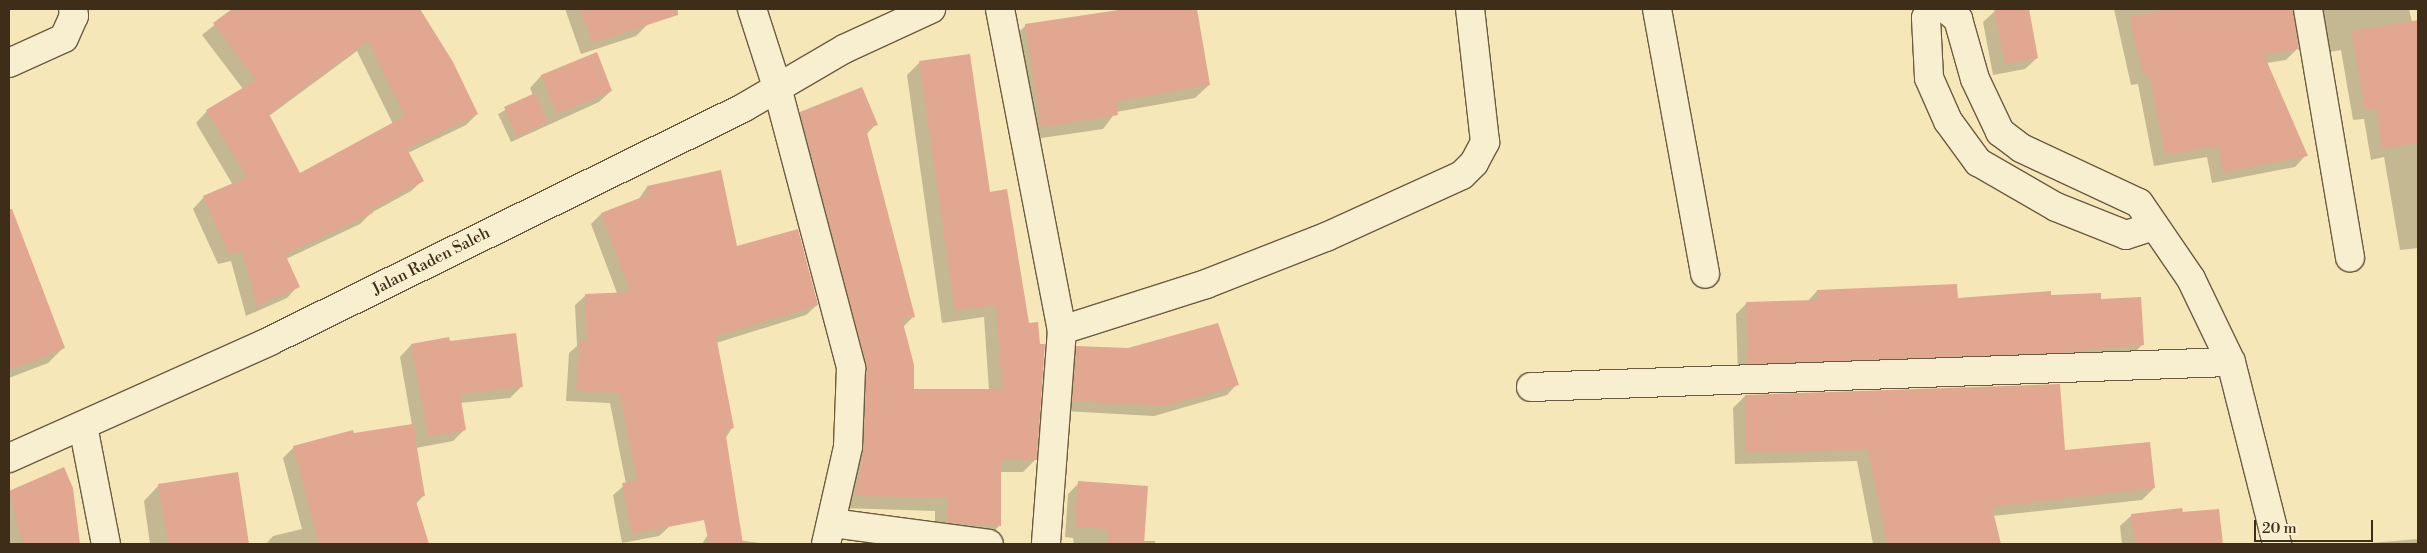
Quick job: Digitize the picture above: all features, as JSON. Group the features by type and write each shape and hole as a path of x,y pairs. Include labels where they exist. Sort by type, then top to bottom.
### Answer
{"street":[{"path":"9,63 64,38 74,16 73,9"},
{"path":"752,9 776,87 851,368 848,447 829,533 989,544"},
{"name":"Jalan Raden Saleh","path":"9,458 83,426 410,273 743,108 844,49 931,9"},
{"path":"1000,9 1062,330 1046,544"},
{"path":"1062,330 1206,284 1326,237 1462,175 1474,163 1485,142 1470,9"},
{"path":"1656,9 1705,274"},
{"path":"1931,9 1926,18 1929,78 1948,121 1978,162 2056,207 2126,235 2154,226"},
{"path":"1946,9 1958,19 1975,79 2000,132 2021,148 2139,203 2192,278 2231,362 2277,544"},
{"path":"2308,9 2350,257"},
{"path":"1978,162 2000,132"},
{"path":"1531,387 2231,362"},
{"path":"83,426 106,544"}],"building":[{"path":"232,9 420,9 453,62 478,114 407,149 424,181 371,209 373,213 285,254 300,287 257,306 242,251 229,254 203,196 247,177 206,110 256,80 213,23","holes":["368,41 405,116 300,173 269,114"]},
{"path":"580,9 678,9 678,15 592,43"},
{"path":"1125,9 1197,9 1210,85 1116,101 1118,115 1041,127 1025,24"},
{"path":"1994,9 2029,9 2038,58 2005,64"},
{"path":"2169,9 2293,9 2299,49 2264,55 2308,156 2223,172 2218,146 2165,155 2149,73 2143,75 2129,17"},
{"path":"2418,20 2418,143 2382,149 2376,108 2365,110 2351,31"},
{"path":"597,52 612,91 557,114 541,75"},
{"path":"970,54 990,192 1007,189 1029,323 1038,322 1040,344 1045,344 1037,460 1001,460 1001,526 947,523 947,498 855,496 864,448 866,364 800,112 862,87 878,125 866,129 915,317 902,319 914,365 914,389 1002,389 996,305 955,311 919,61"},
{"path":"535,93 548,122 517,137 504,107"},
{"path":"721,170 737,246 798,229 818,305 716,336 734,428 725,430 743,544 709,544 704,520 632,534 622,483 637,481 620,393 576,390 580,341 587,342 585,294 630,292 601,213 650,194 647,186"},
{"path":"9,209 12,209 65,348 9,370"},
{"path":"1957,284 1958,298 2051,291 2051,295 2101,293 2101,299 2141,297 2144,345 2058,353 1748,364 1746,302 1817,300 1817,290"},
{"path":"1218,323 1239,385 1165,406 1072,401 1076,346 1128,348"},
{"path":"516,333 523,387 460,394 466,430 428,437 411,344 449,337 450,341"},
{"path":"2060,384 2065,450 2150,442 2155,488 1992,507 2001,544 1887,544 1868,450 1746,452 1745,395"},
{"path":"413,424 425,496 415,498 429,544 319,544 293,446 353,430 354,433"},
{"path":"64,467 73,488 80,544 23,544 9,491"},
{"path":"238,472 249,544 168,544 158,484"},
{"path":"1078,481 1148,486 1144,544 1108,544 1107,529 1075,527"},
{"path":"2182,508 2183,512 2219,509 2223,544 2135,544 2131,514"}]}
